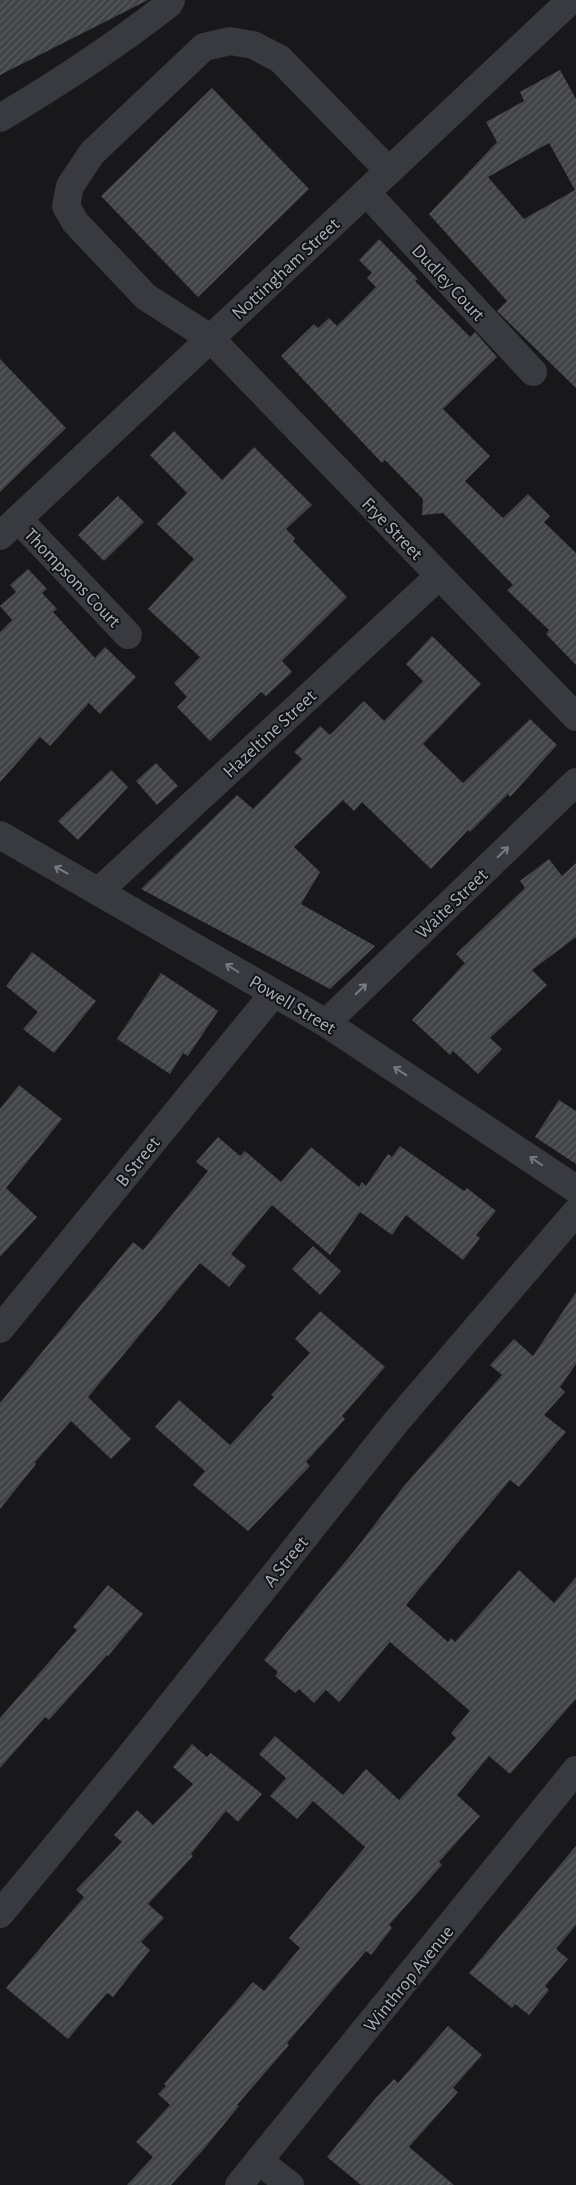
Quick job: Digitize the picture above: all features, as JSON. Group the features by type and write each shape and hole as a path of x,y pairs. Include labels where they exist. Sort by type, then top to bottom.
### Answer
{"street":[{"path":"0,118 56,85 128,36 169,4 171,0"},
{"name":"Nottingham Street","path":"9,527 571,0"},
{"name":"Frye Street","path":"389,171 280,59 253,45 230,41 204,47 92,152 70,186 66,206 75,222 146,297 210,338 576,717"},
{"name":"Dudley Court","path":"366,192 533,372"},
{"name":"Thompsons Court","path":"9,527 128,635"},
{"name":"Hazeltine Street","path":"99,891 439,576"},
{"name":"Waite Street","path":"326,1023 576,782"},
{"name":"Powell Street","path":"0,835 326,1023 576,1189"},
{"name":"B Street","path":"0,1329 274,993"},
{"name":"A Street","path":"0,1914 127,1760 396,1422 576,1212"},
{"name":"Winthrop Avenue","path":"239,2185 576,1770"},
{"path":"259,2160 290,2185"}],"building":[{"path":"0,0 148,0 0,75"},
{"path":"560,70 576,99 576,388 497,311 507,301 429,214 497,142 486,122 524,101 520,92","holes":["549,143 575,190 524,219 488,177"]},
{"path":"212,88 309,189 198,297 101,196"},
{"path":"379,239 418,279 415,281 470,337 475,332 497,357 443,409 490,456 465,481 503,518 528,494 550,516 544,522 576,553 576,665 546,634 549,630 507,590 513,585 443,513 422,515 423,499 385,460 382,463 281,356 314,324 318,328 329,318 337,326 376,287 367,278 372,273 359,260"},
{"path":"0,359 66,428 0,492"},
{"path":"174,431 222,480 254,447 312,505 286,529 295,538 293,541 347,597 282,661 292,672 266,696 261,692 210,741 177,707 187,697 174,683 200,657 148,609 194,559 157,524 187,493 150,455"},
{"path":"118,496 144,522 104,561 78,535"},
{"path":"28,569 47,589 42,593 57,609 53,612 95,658 105,647 136,677 100,714 89,703 50,746 40,737 0,782 0,632 12,620 0,606 16,592 10,585"},
{"path":"432,636 481,684 423,744 463,783 530,719 557,745 510,797 508,794 470,832 468,830 431,869 362,802 354,811 343,800 294,847 320,872 301,904 375,946 330,989 141,889 237,795 253,809 302,759 294,752 320,726 330,735 364,701 384,721 423,681 406,664"},
{"path":"156,763 178,786 157,805 136,781"},
{"path":"111,770 128,787 78,840 58,821"},
{"path":"549,859 562,876 576,863 576,937 532,970 547,985 490,1038 502,1049 478,1074 453,1051 450,1055 412,1020 465,963 456,954 525,888 520,881"},
{"path":"32,952 96,1001 54,1053 23,1029 38,1012 6,986"},
{"path":"161,973 218,1011 188,1056 183,1053 170,1074 117,1039"},
{"path":"19,1085 62,1119 6,1188 37,1217 0,1257 0,1109"},
{"path":"559,1100 576,1111 576,1164 535,1137"},
{"path":"218,1137 240,1156 245,1151 281,1182 311,1147 359,1187 362,1182 366,1186 388,1154 392,1157 400,1146 464,1191 467,1188 496,1211 476,1235 480,1238 463,1260 406,1215 392,1235 360,1212 330,1255 272,1205 231,1254 246,1266 229,1287 200,1263 88,1397 131,1439 111,1459 71,1421 35,1462 36,1464 0,1509 0,1403 133,1242 143,1250 208,1171 196,1162"},
{"path":"313,1246 341,1271 320,1295 292,1269"},
{"path":"576,1292 576,1364 560,1387 565,1392 544,1415 566,1432 519,1487 510,1480 406,1605 448,1642 451,1638 455,1642 519,1570 554,1603 576,1577 576,1699 510,1774 489,1756 457,1795 480,1816 439,1862 442,1865 389,1925 392,1928 371,1955 366,1951 287,2043 289,2045 237,2105 239,2106 203,2150 171,2185 127,2185 153,2157 136,2142 170,2105 158,2094 166,2086 164,2084 253,1982 264,1991 300,1948 289,1938 365,1847 313,1801 297,1819 270,1796 286,1778 259,1754 275,1736 343,1795 366,1769 399,1800 456,1738 451,1733 470,1711 390,1642 339,1702 326,1690 314,1703 299,1689 295,1693 275,1676 278,1672 264,1660 359,1545 404,1486 502,1375 490,1365 514,1339 533,1356"},
{"path":"320,1311 385,1367 342,1416 345,1419 306,1462 310,1466 248,1531 193,1485 205,1471 155,1427 179,1400 230,1445 274,1397 271,1395 310,1353 295,1339"},
{"path":"108,1585 143,1614 108,1656 49,1720 45,1717 0,1768 0,1718 77,1630 73,1627"},
{"path":"192,1744 207,1757 211,1753 262,1794 238,1822 226,1811 191,1854 193,1856 148,1904 164,1918 141,1942 150,1950 113,1997 107,1993 68,2039 6,1988 84,1897 76,1890 122,1842 114,1835 137,1810 153,1825 193,1784 173,1767"},
{"path":"576,1846 576,1925 556,1949 568,1959 545,1986 549,1990 529,2015 515,2004 512,2008 469,1973"},
{"path":"448,2026 482,2055 453,2088 458,2092 409,2147 454,2185 361,2185 327,2157 376,2098 394,2079 398,2083"}]}
